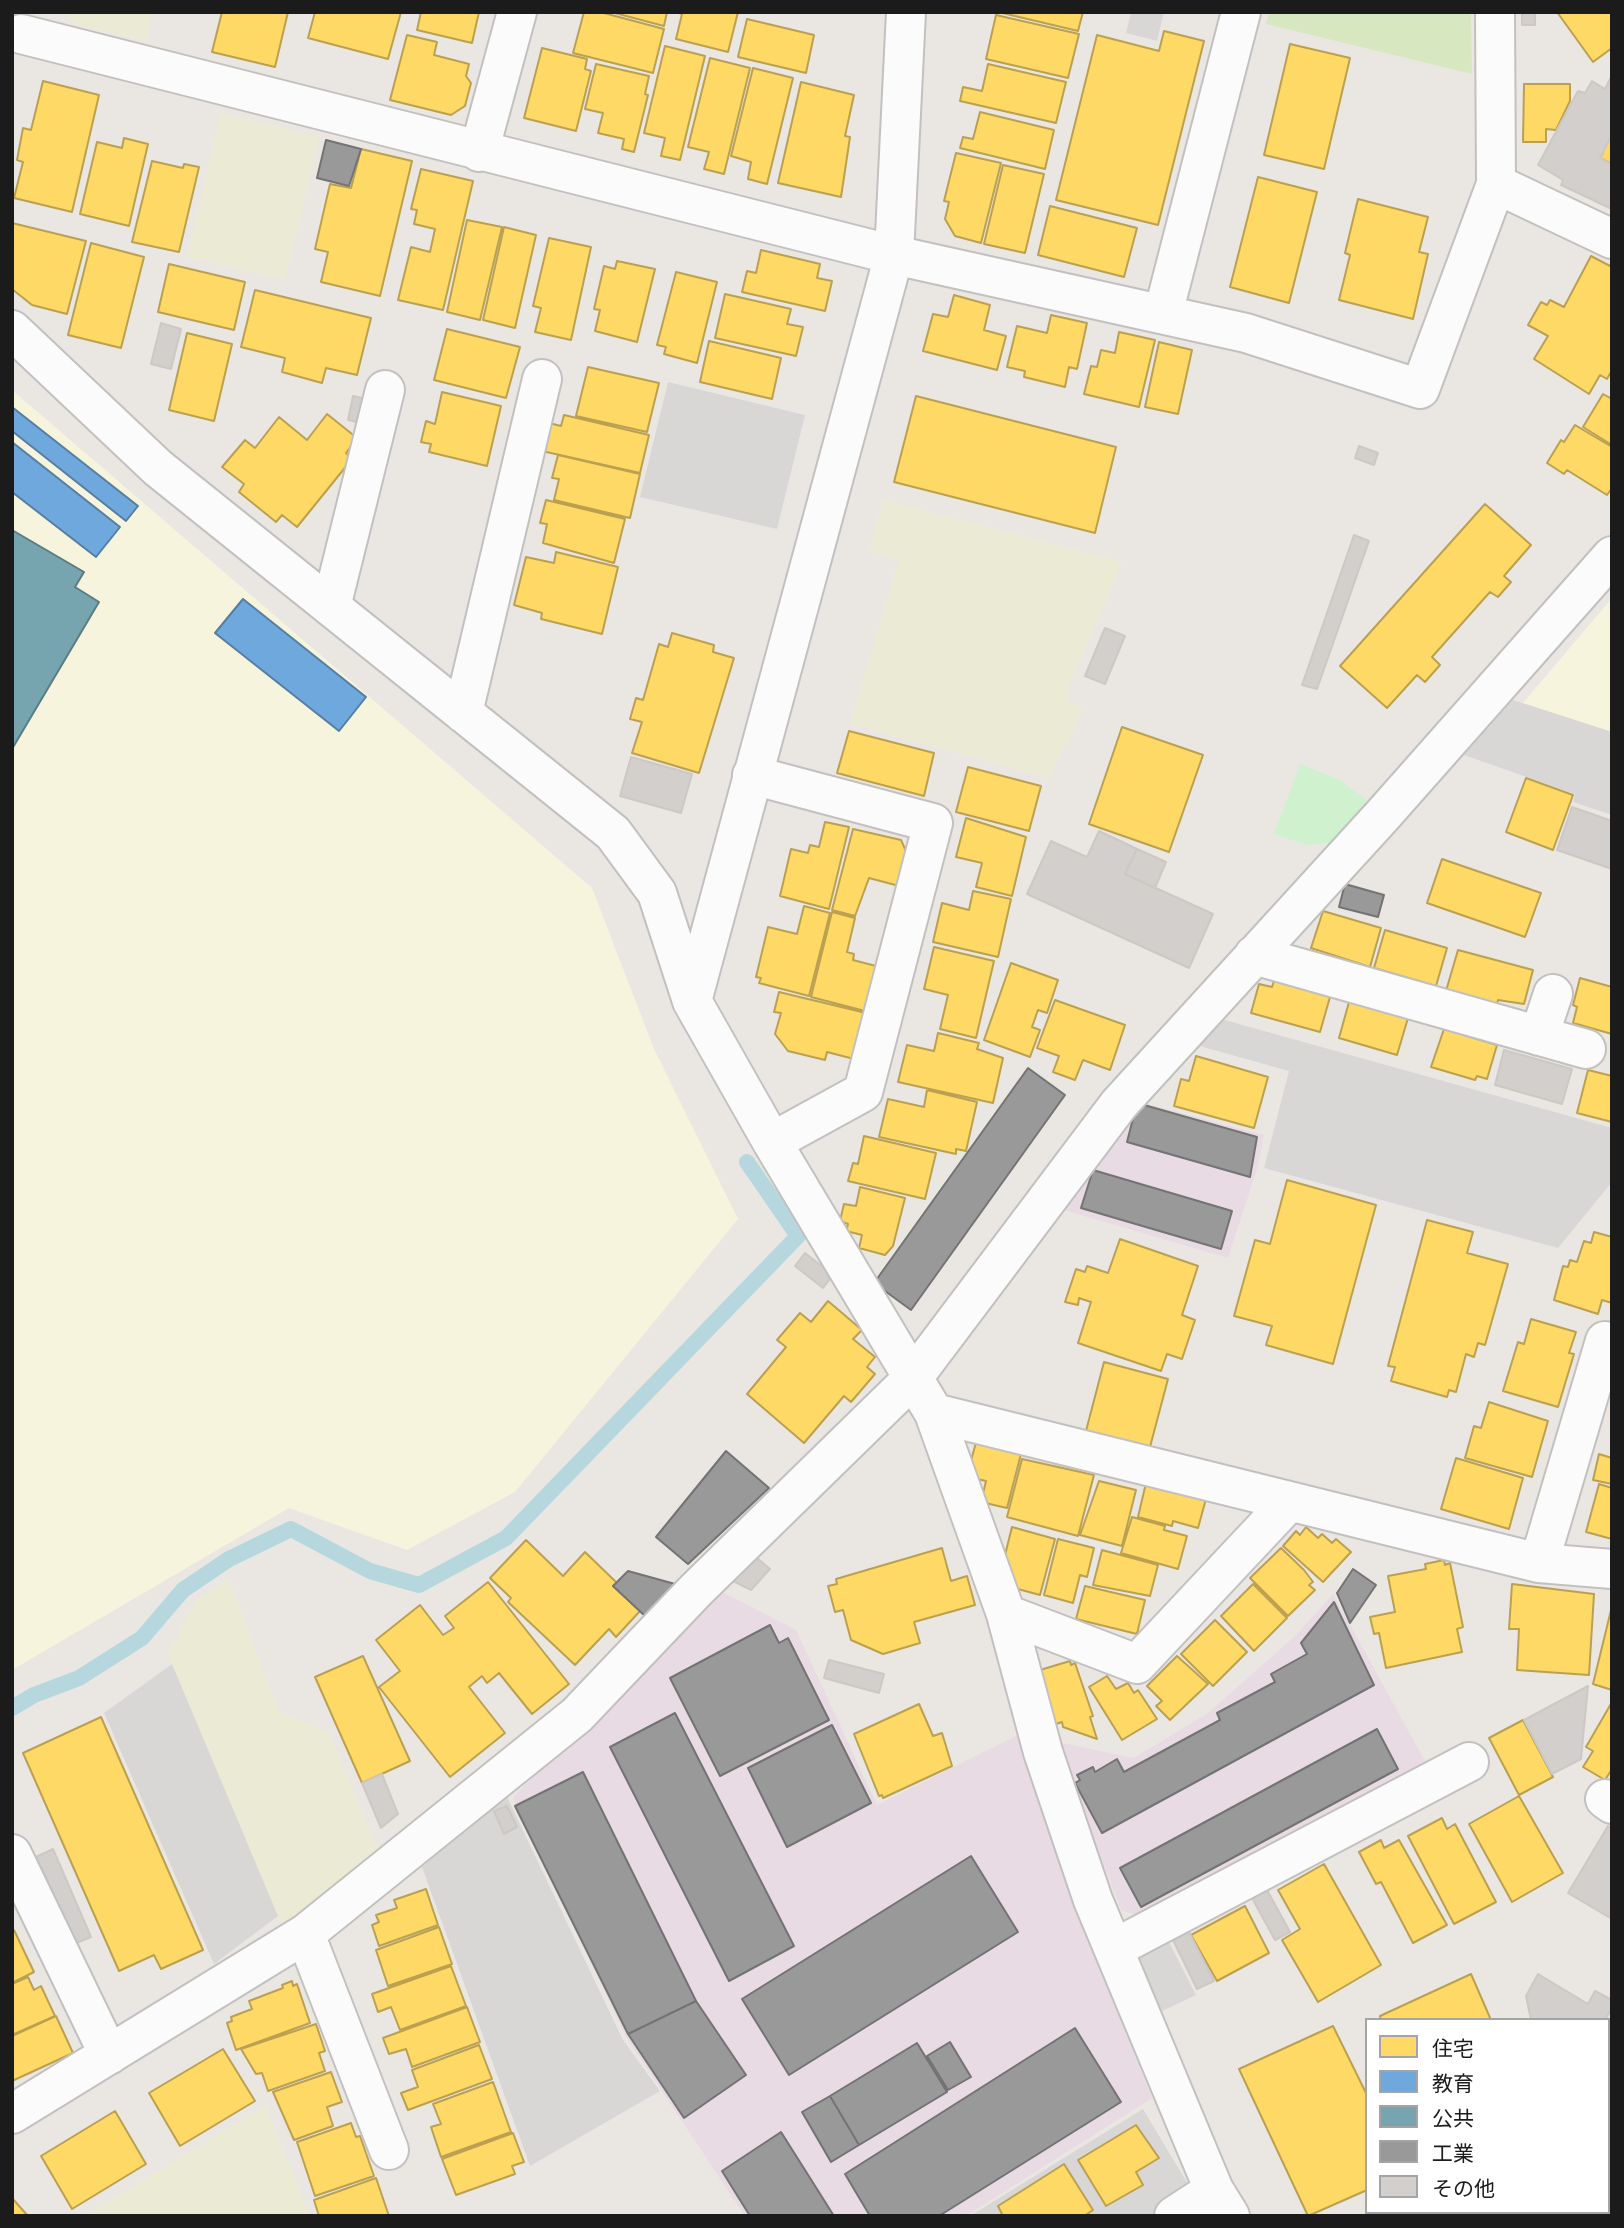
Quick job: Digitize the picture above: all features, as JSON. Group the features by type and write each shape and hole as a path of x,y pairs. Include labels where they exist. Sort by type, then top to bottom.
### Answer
{"street":[{"path":"479,152 517,12"},
{"path":"692,1001 894,255 906,12"},
{"path":"1163,314 1241,12"},
{"path":"19,36 894,255 1246,333 1420,389 1496,184 1495,12"},
{"path":"1496,184 1612,239"},
{"path":"12,330 158,468 613,833 657,893 692,1001 772,1142 934,1413 1006,1615 1043,1752 1093,1900 1222,2203 1174,2216"},
{"path":"463,713 542,379"},
{"path":"331,607 385,390"},
{"path":"12,2114 305,1934 577,1715 696,1590 912,1379 1119,1104 1382,816 1612,555"},
{"path":"752,775 933,823 863,1092 772,1142"},
{"path":"1254,955 1586,1049"},
{"path":"1539,1036 1553,994"},
{"path":"1539,1563 1605,1341 1612,1343"},
{"path":"934,1413 1288,1503 1539,1563 1612,1569"},
{"path":"1006,1615 1137,1664 1288,1503"},
{"path":"1115,1948 1469,1762"},
{"path":"12,1854 109,2055"},
{"path":"305,1934 389,2150"}],"shaded area":[{"path":"1131,12 1164,12 1157,41 1126,33"},
{"path":"668,382 805,415 777,529 640,497"},
{"path":"12,390 592,888 654,1049 738,1219 515,1492 407,1550 289,1508 12,1670"},
{"path":"1612,598 1612,732 1523,703"},
{"path":"1513,700 1612,732 1612,815 1573,802 1575,794 1464,755"},
{"path":"1221,1019 1612,1128 1612,1182 1558,1248 1264,1168 1289,1071 1196,1045"},
{"path":"1133,1100 1264,1135 1258,1166 1228,1258 1057,1208"},
{"path":"720,1591 796,1630 877,1805 1020,1734 1077,1912 1152,2098 966,2216 745,2216 626,2037 513,1797"},
{"path":"1333,1594 1426,1763 1141,1917 1121,1910 1058,1742 1134,1758 1208,1713 1295,1636"},
{"path":"172,1664 278,1916 214,1964 104,1713"},
{"path":"507,1797 623,2040 660,2091 530,2166 422,1867"},
{"path":"1168,1940 1196,1995 1160,2012 1137,1957"},
{"path":"1143,2109 1207,2216 970,2216"}],"green space":[{"path":"66,12 152,12 145,41 74,24"},
{"path":"1269,12 1471,12 1472,74 1266,24"},
{"path":"221,113 319,137 285,280 187,257"},
{"path":"883,500 1122,562 1068,688 1068,701 1083,709 1068,743 1059,752 1050,778 850,724 899,560 870,552"},
{"path":"1300,764 1340,780 1372,804 1337,842 1307,845 1274,834"},
{"path":"229,1579 278,1711 329,1733 379,1852 282,1926 168,1655 197,1599"},
{"path":"265,2106 310,2216 85,2216"}],"building: 住宅":[{"path":"222,12 288,12 275,67 212,52"},
{"path":"315,12 401,12 388,59 308,38"},
{"path":"421,12 479,12 472,43 417,30"},
{"path":"584,12 600,12 664,29 653,73 573,53"},
{"path":"611,12 667,12 664,26"},
{"path":"676,12 738,12 728,52 676,39 682,14"},
{"path":"998,12 1083,12 1078,31"},
{"path":"1557,12 1612,12 1612,48 1593,62"},
{"path":"996,15 1079,34 1068,78 986,59"},
{"path":"747,19 814,35 806,73 738,57"},
{"path":"1164,31 1204,41 1158,225 1056,200 1097,35 1159,51"},
{"path":"407,35 437,42 434,55 469,64 466,76 471,83 465,106 451,115 390,100"},
{"path":"1290,44 1350,58 1324,169 1264,155"},
{"path":"665,46 705,56 680,160 661,156 665,138 644,133"},
{"path":"542,48 587,59 585,69 591,71 576,131 524,118"},
{"path":"710,58 750,68 724,174 704,169 709,152 688,147"},
{"path":"596,64 649,76 645,94 648,95 634,152 622,149 624,139 598,133 603,113 585,109"},
{"path":"988,64 1066,82 1056,123 960,101 963,87 982,91"},
{"path":"753,68 793,78 767,184 748,179 751,162 731,156"},
{"path":"43,81 99,95 72,212 14,198 23,162 17,160 23,128 31,130"},
{"path":"801,82 854,95 845,136 850,137 841,197 778,183"},
{"path":"1524,84 1570,84 1570,101 1556,130 1546,129 1546,142 1523,142"},
{"path":"980,112 1054,130 1045,169 960,148 963,137 973,139"},
{"path":"1612,135 1612,164 1600,158 1603,153 1600,152 1606,138 1609,139"},
{"path":"124,138 148,144 129,226 80,214 97,142 122,148"},
{"path":"361,149 412,161 380,296 321,282 328,252 315,249 330,184 351,188"},
{"path":"956,153 1001,163 981,243 955,236 945,219 949,202 944,201"},
{"path":"152,161 183,168 184,164 199,167 179,252 132,242"},
{"path":"1003,165 1044,174 1025,253 984,244"},
{"path":"421,169 473,181 443,310 398,300 411,247 430,252 435,229 414,224 417,210 411,209"},
{"path":"1258,177 1317,192 1289,303 1230,287"},
{"path":"1358,199 1428,217 1419,252 1428,254 1413,319 1339,300 1350,255 1345,253"},
{"path":"1050,206 1137,228 1124,277 1038,255"},
{"path":"467,220 502,227 480,320 447,312"},
{"path":"12,223 86,241 67,314 32,305 12,289"},
{"path":"504,227 536,235 515,328 483,320"},
{"path":"549,238 591,247 571,340 535,332 541,308 533,306"},
{"path":"91,243 144,257 121,348 68,335"},
{"path":"761,250 820,264 817,278 832,281 825,311 742,292 747,271 756,273"},
{"path":"1591,256 1612,267 1612,370 1607,379 1600,375 1589,394 1534,359 1548,336 1528,325 1541,302 1547,305 1550,300 1564,307"},
{"path":"617,261 655,269 637,342 595,331 600,310 594,309 604,266 615,269"},
{"path":"169,264 245,282 234,330 158,312"},
{"path":"676,272 717,282 697,363 664,354 666,347 657,345"},
{"path":"255,290 371,318 357,375 326,368 322,383 282,372 285,358 241,347"},
{"path":"725,294 791,309 787,324 803,327 796,356 715,338"},
{"path":"954,295 990,305 984,330 1006,336 997,370 923,351 933,314 948,317"},
{"path":"1051,315 1087,323 1077,369 1069,367 1065,387 1024,377 1025,371 1007,367 1017,326 1047,333"},
{"path":"447,329 520,347 506,398 434,380"},
{"path":"1119,332 1155,340 1139,407 1084,394 1091,366 1097,367 1101,350 1115,353"},
{"path":"187,333 232,344 214,421 169,410"},
{"path":"709,341 781,358 772,399 700,382"},
{"path":"1159,342 1192,350 1178,414 1145,407"},
{"path":"588,367 659,383 647,432 576,416"},
{"path":"442,392 501,406 487,466 429,452 431,444 421,442 426,421 435,424"},
{"path":"1603,394 1612,399 1612,445 1583,427"},
{"path":"916,396 1116,447 1095,533 894,482"},
{"path":"327,414 357,438 346,453 352,459 297,527 282,515 276,522 239,492 244,484 222,467 245,440 255,448 279,417 307,440"},
{"path":"564,415 649,435 640,473 542,451 549,423 561,426"},
{"path":"1575,425 1612,447 1612,488 1607,495 1567,470 1564,474 1547,463 1561,440 1564,442"},
{"path":"558,455 640,474 630,518 554,500 559,479 552,478"},
{"path":"546,500 625,519 614,563 543,543 547,524 540,523"},
{"path":"1485,504 1531,545 1504,576 1511,582 1498,597 1490,592 1432,657 1440,665 1425,682 1417,675 1387,708 1340,666"},
{"path":"556,552 618,567 602,634 541,619 542,613 514,605 526,557 554,563"},
{"path":"672,633 714,645 713,652 734,658 699,773 632,753 642,722 630,719 636,698 643,700 659,644 668,647"},
{"path":"1122,727 1203,755 1169,852 1089,824"},
{"path":"849,731 934,753 924,796 837,773"},
{"path":"968,767 1041,786 1029,831 956,812"},
{"path":"1526,778 1573,795 1553,850 1506,832"},
{"path":"966,818 1026,837 1012,896 976,887 982,863 956,857"},
{"path":"825,822 849,827 829,909 780,896 791,849 808,853 810,845 819,847"},
{"path":"853,829 901,840 910,860 903,887 869,878 855,916 832,910"},
{"path":"1442,859 1541,893 1525,937 1427,903"},
{"path":"973,891 1011,899 998,957 933,942 942,903 969,910"},
{"path":"804,906 830,913 809,996 759,983 761,978 756,977 768,927 797,934"},
{"path":"1323,911 1381,928 1370,967 1311,948"},
{"path":"832,912 855,918 847,952 854,954 853,960 876,966 865,1011 811,997"},
{"path":"1385,930 1447,948 1436,986 1374,968"},
{"path":"934,947 994,961 976,1038 940,1029 948,995 924,989"},
{"path":"1458,950 1533,970 1524,1004 1498,1000 1497,1004 1446,991"},
{"path":"1011,963 1058,980 1047,1013 1038,1010 1032,1027 1040,1030 1030,1057 984,1040"},
{"path":"1580,978 1612,987 1612,1034 1573,1023 1577,1007 1573,1005"},
{"path":"1274,981 1330,997 1320,1032 1251,1013 1259,984 1272,987"},
{"path":"779,992 866,1013 854,1059 827,1052 825,1060 788,1051 775,1034 781,1013 774,1012"},
{"path":"1055,1000 1125,1025 1110,1070 1083,1060 1075,1080 1053,1072 1059,1056 1037,1048"},
{"path":"1349,1002 1408,1018 1397,1055 1339,1038"},
{"path":"1444,1029 1497,1045 1487,1079 1477,1076 1475,1080 1431,1067"},
{"path":"938,1033 979,1043 977,1049 1003,1058 993,1103 898,1082 907,1045 934,1051"},
{"path":"1196,1056 1268,1077 1254,1128 1174,1106 1181,1079 1189,1081"},
{"path":"1588,1070 1612,1076 1612,1122 1577,1113"},
{"path":"927,1090 977,1102 966,1151 956,1149 956,1154 879,1137 888,1099 924,1107"},
{"path":"864,1136 936,1153 925,1199 848,1181 853,1163 858,1164"},
{"path":"1287,1180 1376,1205 1333,1364 1266,1345 1272,1326 1234,1316 1255,1240 1270,1244"},
{"path":"860,1187 905,1198 893,1246 885,1255 859,1248 862,1235 846,1231 848,1224 840,1221 844,1204 856,1206"},
{"path":"1427,1220 1473,1232 1467,1253 1508,1264 1485,1345 1478,1343 1474,1357 1466,1354 1456,1392 1449,1390 1447,1397 1391,1381 1395,1367 1388,1366"},
{"path":"1594,1232 1612,1237 1612,1303 1602,1300 1598,1314 1554,1300 1563,1266 1568,1267 1570,1260 1577,1262 1584,1241 1591,1243"},
{"path":"1120,1239 1198,1266 1182,1315 1195,1320 1182,1359 1167,1354 1161,1371 1078,1343 1091,1302 1079,1298 1078,1305 1065,1302 1076,1269 1085,1272 1087,1266 1108,1273"},
{"path":"828,1301 862,1330 853,1339 875,1357 867,1367 875,1374 851,1402 844,1396 804,1443 747,1394 786,1347 777,1340 800,1313 811,1322"},
{"path":"1531,1319 1576,1332 1569,1353 1574,1354 1558,1407 1503,1391 1518,1342 1524,1344"},
{"path":"1104,1362 1168,1379 1150,1447 1093,1440 1095,1433 1086,1431"},
{"path":"1489,1402 1548,1421 1532,1477 1465,1458 1474,1426 1481,1428"},
{"path":"977,1439 1022,1450 1007,1508 981,1502 986,1481 977,1479 970,1464"},
{"path":"1599,1454 1612,1458 1612,1484 1593,1480"},
{"path":"1456,1458 1523,1478 1509,1529 1441,1509"},
{"path":"1022,1459 1094,1475 1078,1536 1007,1517"},
{"path":"1099,1481 1136,1490 1122,1546 1080,1535"},
{"path":"1146,1483 1206,1499 1198,1528 1173,1521 1172,1526 1138,1517"},
{"path":"1599,1484 1612,1488 1612,1539 1586,1532"},
{"path":"1132,1517 1165,1526 1164,1530 1187,1536 1178,1569 1121,1553"},
{"path":"1012,1527 1055,1539 1040,1595 1014,1588 1004,1559"},
{"path":"1306,1527 1318,1538 1322,1534 1332,1543 1336,1539 1351,1552 1323,1582 1283,1546 1296,1531 1300,1535"},
{"path":"1058,1539 1094,1548 1087,1577 1080,1575 1073,1603 1044,1595"},
{"path":"526,1540 563,1576 585,1552 617,1583 613,1586 640,1611 616,1637 609,1629 575,1665 508,1602 511,1598 490,1578"},
{"path":"942,1548 951,1581 967,1576 975,1605 914,1622 920,1643 883,1654 851,1640 843,1610 835,1612 828,1586 837,1584 836,1579"},
{"path":"1281,1548 1304,1570 1313,1582 1309,1585 1315,1590 1288,1616 1250,1578"},
{"path":"1102,1550 1158,1565 1150,1596 1093,1585"},
{"path":"1444,1560 1445,1565 1450,1563 1463,1627 1457,1629 1462,1652 1386,1668 1379,1633 1374,1634 1370,1617 1395,1612 1388,1576 1426,1569 1425,1564"},
{"path":"488,1582 569,1684 532,1714 499,1673 487,1683 482,1676 469,1687 505,1733 450,1777 379,1687 400,1671 376,1640 420,1605 443,1635 454,1628 445,1616"},
{"path":"1253,1584 1287,1618 1254,1651 1221,1616"},
{"path":"1512,1584 1594,1594 1589,1675 1517,1670 1519,1629 1509,1629"},
{"path":"1085,1586 1145,1600 1137,1634 1076,1619"},
{"path":"1612,1606 1612,1690 1593,1684"},
{"path":"1215,1620 1247,1652 1213,1686 1181,1654"},
{"path":"363,1656 410,1761 362,1783 315,1677"},
{"path":"1177,1656 1208,1684 1170,1720 1156,1706 1162,1701 1147,1686"},
{"path":"1070,1661 1071,1665 1075,1663 1093,1716 1090,1717 1097,1739 1063,1727 1062,1722 1053,1725 1040,1670"},
{"path":"1107,1676 1116,1689 1128,1683 1134,1693 1138,1690 1157,1719 1122,1740 1089,1687"},
{"path":"1612,1702 1612,1769 1605,1780 1583,1767 1593,1751 1586,1747"},
{"path":"919,1704 933,1736 942,1733 952,1766 883,1798 882,1795 879,1796 854,1734"},
{"path":"101,1717 203,1950 161,1969 154,1955 119,1971 23,1753"},
{"path":"1523,1720 1553,1777 1519,1795 1489,1738"},
{"path":"1519,1796 1563,1873 1512,1902 1469,1824"},
{"path":"1442,1818 1447,1829 1455,1824 1496,1902 1454,1924 1408,1836"},
{"path":"1381,1840 1384,1848 1399,1840 1447,1925 1413,1943 1381,1882 1376,1884 1359,1852"},
{"path":"1324,1864 1381,1965 1318,2002 1282,1940 1300,1929 1278,1890"},
{"path":"426,1889 438,1925 379,1946 372,1925 379,1922 376,1915 397,1908 394,1900"},
{"path":"1245,1906 1269,1953 1217,1981 1191,1935"},
{"path":"439,1927 452,1964 388,1986 376,1950"},
{"path":"14,1930 34,1972 12,1983 12,1931"},
{"path":"451,1966 466,2006 400,2030 391,2007 378,2012 372,1994"},
{"path":"1471,1974 1490,2018 1380,2018"},
{"path":"28,1977 34,1990 41,1986 55,2016 12,2035 12,1984"},
{"path":"292,1981 293,1986 297,1984 310,2023 236,2050 227,2023 232,2021 231,2017 252,2009 249,2001 283,1988 282,1985"},
{"path":"467,2007 480,2042 412,2067 406,2049 389,2054 383,2038"},
{"path":"56,2016 73,2053 12,2081 12,2036"},
{"path":"316,2024 325,2051 319,2053 325,2071 268,2091 262,2073 256,2074 241,2049"},
{"path":"1333,2026 1365,2091 1365,2191 1308,2216 1239,2069"},
{"path":"479,2045 492,2079 408,2110 401,2093 418,2087 412,2070"},
{"path":"223,2049 255,2101 180,2146 149,2093"},
{"path":"331,2072 342,2102 327,2107 333,2126 294,2140 273,2092"},
{"path":"493,2082 511,2132 441,2157 431,2127 441,2124 433,2104"},
{"path":"115,2111 146,2164 72,2209 41,2156"},
{"path":"351,2123 356,2137 360,2136 374,2176 315,2196 297,2142"},
{"path":"1136,2125 1159,2158 1136,2172 1143,2185 1106,2206 1078,2160"},
{"path":"513,2133 524,2162 512,2166 515,2174 456,2195 442,2159"},
{"path":"1064,2164 1093,2210 1084,2216 1003,2216 998,2206"},
{"path":"376,2178 389,2216 319,2216 314,2200"},
{"path":"12,2198 28,2216 12,2216"}],"building: 教育":[{"path":"12,407 138,506 126,521 12,431"},
{"path":"12,442 120,527 96,557 12,492"},
{"path":"243,599 366,697 339,731 215,633"}],"building: 公共":[{"path":"12,530 84,572 75,587 99,602 12,749"}],"building: 工業":[{"path":"326,140 361,149 349,186 317,178"},
{"path":"1345,884 1384,895 1378,917 1339,907"},
{"path":"1028,1068 1065,1095 911,1310 874,1283"},
{"path":"1137,1103 1257,1137 1250,1177 1127,1142"},
{"path":"1093,1170 1232,1211 1221,1249 1081,1208"},
{"path":"726,1451 769,1488 688,1564 656,1537"},
{"path":"1353,1569 1376,1585 1350,1623 1337,1593"},
{"path":"628,1571 675,1584 645,1616 613,1586"},
{"path":"1334,1602 1374,1685 1102,1833 1075,1783 1080,1780 1077,1775 1093,1767 1095,1772 1117,1759 1124,1772 1220,1720 1217,1713 1275,1682 1271,1674 1307,1654 1301,1643"},
{"path":"770,1625 779,1643 788,1638 829,1720 720,1776 670,1678"},
{"path":"675,1713 794,1946 729,1981 610,1747"},
{"path":"832,1725 871,1803 787,1847 748,1768"},
{"path":"1377,1729 1398,1769 1141,1907 1120,1868"},
{"path":"583,1772 696,2001 628,2034 515,1806"},
{"path":"971,1856 1018,1932 789,2075 742,1999"},
{"path":"696,2001 746,2075 684,2118 628,2034"},
{"path":"1075,2028 1121,2102 939,2216 870,2216 845,2174"},
{"path":"950,2042 971,2077 948,2090 927,2056"},
{"path":"917,2043 947,2092 859,2145 830,2096"},
{"path":"830,2096 859,2145 831,2162 802,2112"},
{"path":"781,2132 834,2216 750,2216 722,2171"}],"building: その他":[{"path":"1522,12 1535,12 1535,25 1522,25"},
{"path":"1612,75 1612,135 1600,158 1612,164 1612,209 1561,185 1563,180 1538,165 1578,91 1585,93 1592,81 1605,89"},
{"path":"161,323 181,329 171,369 151,364"},
{"path":"353,396 367,399 361,423 348,420"},
{"path":"1359,446 1378,453 1374,465 1355,458"},
{"path":"1354,535 1369,541 1317,689 1302,685"},
{"path":"1105,628 1125,636 1105,684 1085,676"},
{"path":"631,757 692,774 681,813 620,796"},
{"path":"1572,807 1612,821 1612,869 1557,850"},
{"path":"1099,831 1137,849 1125,874 1213,914 1189,968 1027,894 1051,841 1087,857"},
{"path":"1137,849 1166,862 1155,888 1125,874"},
{"path":"1504,1050 1572,1069 1562,1104 1495,1085"},
{"path":"805,1253 833,1275 823,1288 795,1266"},
{"path":"750,1552 770,1569 751,1590 727,1578"},
{"path":"829,1660 884,1674 879,1693 824,1678"},
{"path":"1588,1686 1581,1759 1552,1774 1524,1720"},
{"path":"382,1774 398,1814 381,1828 362,1783"},
{"path":"507,1806 517,1827 504,1834 494,1811"},
{"path":"1608,1826 1612,1829 1612,1919 1568,1893"},
{"path":"53,1849 91,1937 74,1944 36,1857"},
{"path":"1267,1890 1290,1932 1275,1940 1252,1898"},
{"path":"1188,1930 1214,1981 1197,1989 1172,1938"},
{"path":"1538,1974 1588,2004 1595,1991 1612,2000 1612,2008 1606,2018 1531,2018 1526,1996"}],"waterway":[{"path":"12,1708 34,1695 79,1678 142,1638 183,1590 229,1559 291,1529 370,1571 419,1585 506,1538 798,1236 747,1162"}]}
